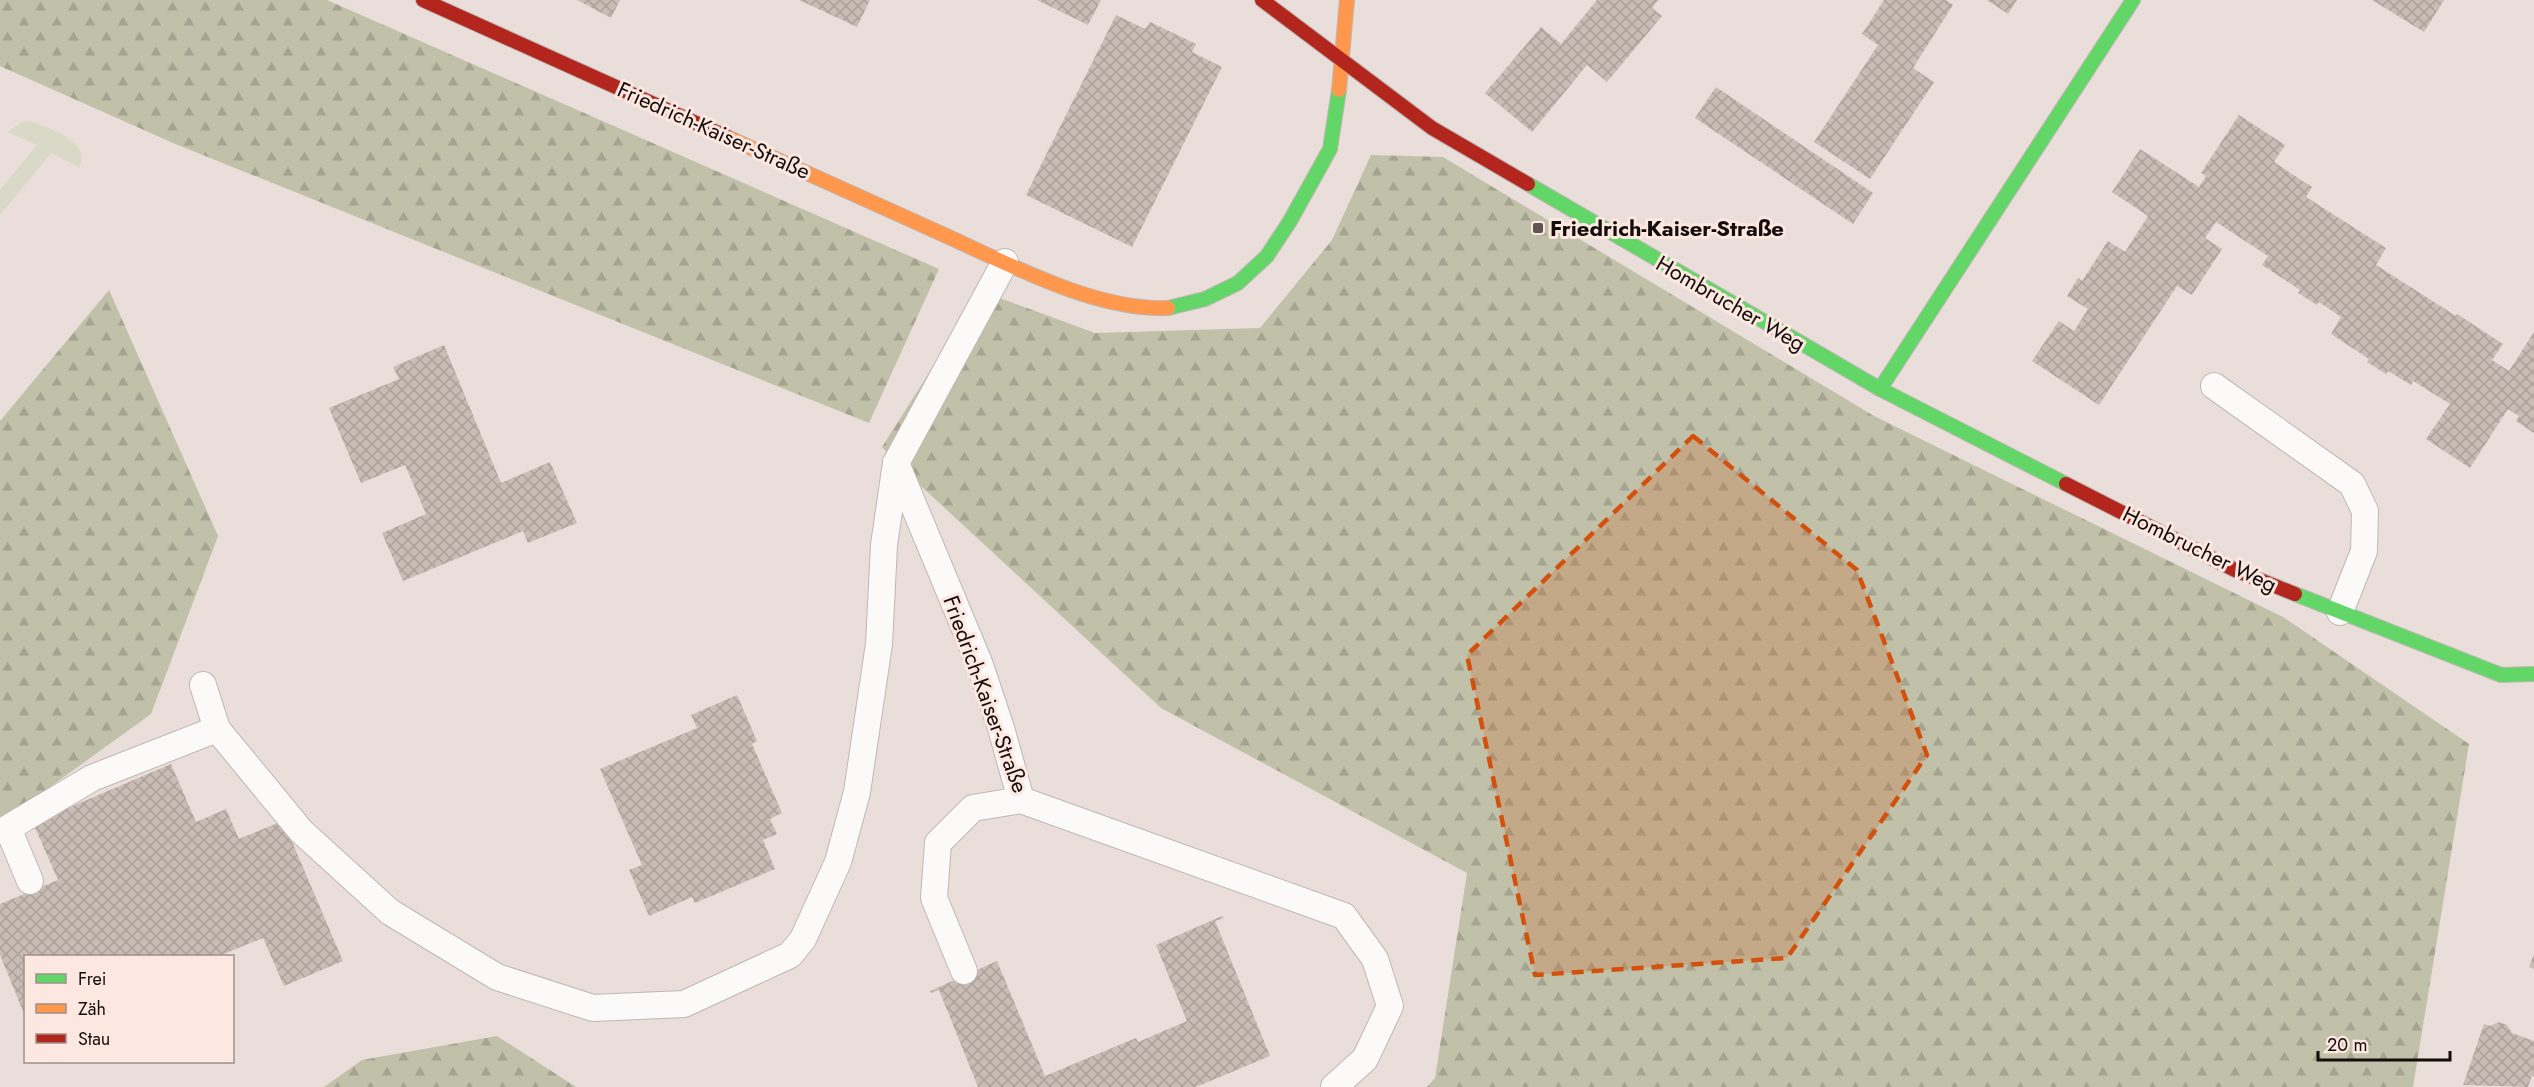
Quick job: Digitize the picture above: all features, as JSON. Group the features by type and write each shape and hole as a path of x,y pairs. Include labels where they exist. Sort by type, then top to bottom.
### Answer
{"street":[{"name":"Friedrich-Kaiser-Straße","path":"423,0 1005,262 1090,297 1131,308 1167,308 1205,299 1238,283 1267,256 1290,221 1330,149 1343,60"},
{"name":"Hombrucher Weg","path":"1262,0 1432,128 1880,389 2235,570 2501,675 2534,674"},
{"path":"1343,60 1347,0"},
{"path":"1880,389 2133,0"}],"lane":[{"path":"203,685 217,729 310,839 390,912 497,977 593,1008 684,1004 790,955 804,939 838,862 857,792 879,644 884,545 896,463 1005,262"},
{"path":"2214,386 2352,484 2365,511 2364,551 2340,612"},
{"name":"Friedrich-Kaiser-Straße","path":"896,463 980,665 1021,800 1344,916 1375,959 1390,1006 1365,1059 1334,1087"},
{"path":"30,881 8,828 92,778 217,729"},
{"path":"964,971 934,898 938,843 973,808 1021,800"}],"highlighted area":[{"path":"1693,436 1857,570 1927,755 1787,958 1535,975 1467,655"}],"shaded area":[{"path":"31,121 57,132 74,143 80,150 82,158 80,167 51,153 0,215 0,190 37,145 8,132 22,122"}],"green space":[{"path":"0,0 327,0 939,269 869,423 173,143 0,66"},
{"path":"1371,155 1443,157 1874,416 2283,617 2469,744 2413,1087 1427,1087 1435,1078 1467,873 1161,708 896,463 882,447 981,291 1095,333 1260,328 1332,240"},
{"path":"109,290 218,536 151,714 0,823 0,421"},
{"path":"497,1036 576,1087 324,1087 362,1060"}],"building":[{"path":"577,0 620,0 611,18"},
{"path":"799,0 870,0 857,27"},
{"path":"1037,0 1101,0 1088,25"},
{"path":"1597,0 1658,0 1652,8 1662,16 1607,82 1587,65 1532,132 1485,93 1541,27 1561,44"},
{"path":"1884,0 1946,0 1953,5 1913,68 1934,82 1870,179 1814,142 1878,45 1862,34"},
{"path":"1987,0 2017,0 2008,14"},
{"path":"2372,0 2444,0 2424,32"},
{"path":"1116,15 1145,29 1150,22 1196,44 1192,52 1222,67 1132,247 1026,195"},
{"path":"1716,87 1873,193 1853,224 1695,118"},
{"path":"2239,115 2285,145 2274,162 2312,187 2306,197 2386,248 2376,265 2503,344 2492,360 2509,371 2534,332 2534,433 2516,421 2519,416 2508,409 2470,468 2426,439 2450,404 2413,381 2411,385 2388,371 2386,374 2367,362 2369,359 2331,334 2341,317 2319,302 2317,305 2298,293 2300,290 2262,265 2268,256 2216,222 2205,238 2222,249 2192,295 2177,286 2099,405 2032,361 2059,321 2074,331 2088,309 2067,296 2078,278 2082,281 2108,241 2125,252 2148,216 2112,192 2140,149 2199,187 2206,176 2201,173"},
{"path":"444,345 501,483 550,462 577,523 528,543 523,531 403,581 382,533 426,514 405,465 361,483 329,408 399,379 393,367"},
{"path":"737,695 757,741 752,744 782,813 770,819 777,834 763,840 775,869 695,903 692,897 649,916 629,870 642,865 600,769 697,728 691,715"},
{"path":"171,764 196,822 226,809 239,839 280,822 287,830 343,961 284,986 263,938 221,955 24,955 24,1014 0,955 0,904 58,880 33,823"},
{"path":"1222,916 1224,918 1215,921 1270,1056 1196,1087 978,1087 939,990 931,993 930,991 997,961 1045,1076 1136,1038 1138,1042 1187,1021 1156,945"},
{"path":"2534,954 2534,969 2529,967"},
{"path":"2499,1022 2507,1025 2512,1033 2534,1041 2534,1077 2532,1076 2528,1087 2463,1085 2484,1024 2490,1026"}],"traffic: fast":[{"path":"1880,389 2133,0"},
{"path":"1168,308 1205,299 1238,283 1267,256 1290,221 1330,149 1339,90"},
{"path":"1528,184 1880,389 2066,484"},
{"path":"2295,594 2501,675 2534,674"}],"traffic: slow":[{"path":"1339,90 1347,0"},
{"path":"727,137 1051,283 1111,302 1140,307 1168,308"}],"traffic: jam":[{"path":"423,0 727,137"},
{"path":"1262,0 1432,128 1528,184"},
{"path":"2066,484 2235,570 2295,594"}],"place":[{"name":"Friedrich-Kaiser-Straße","path":"1538,228"}]}
